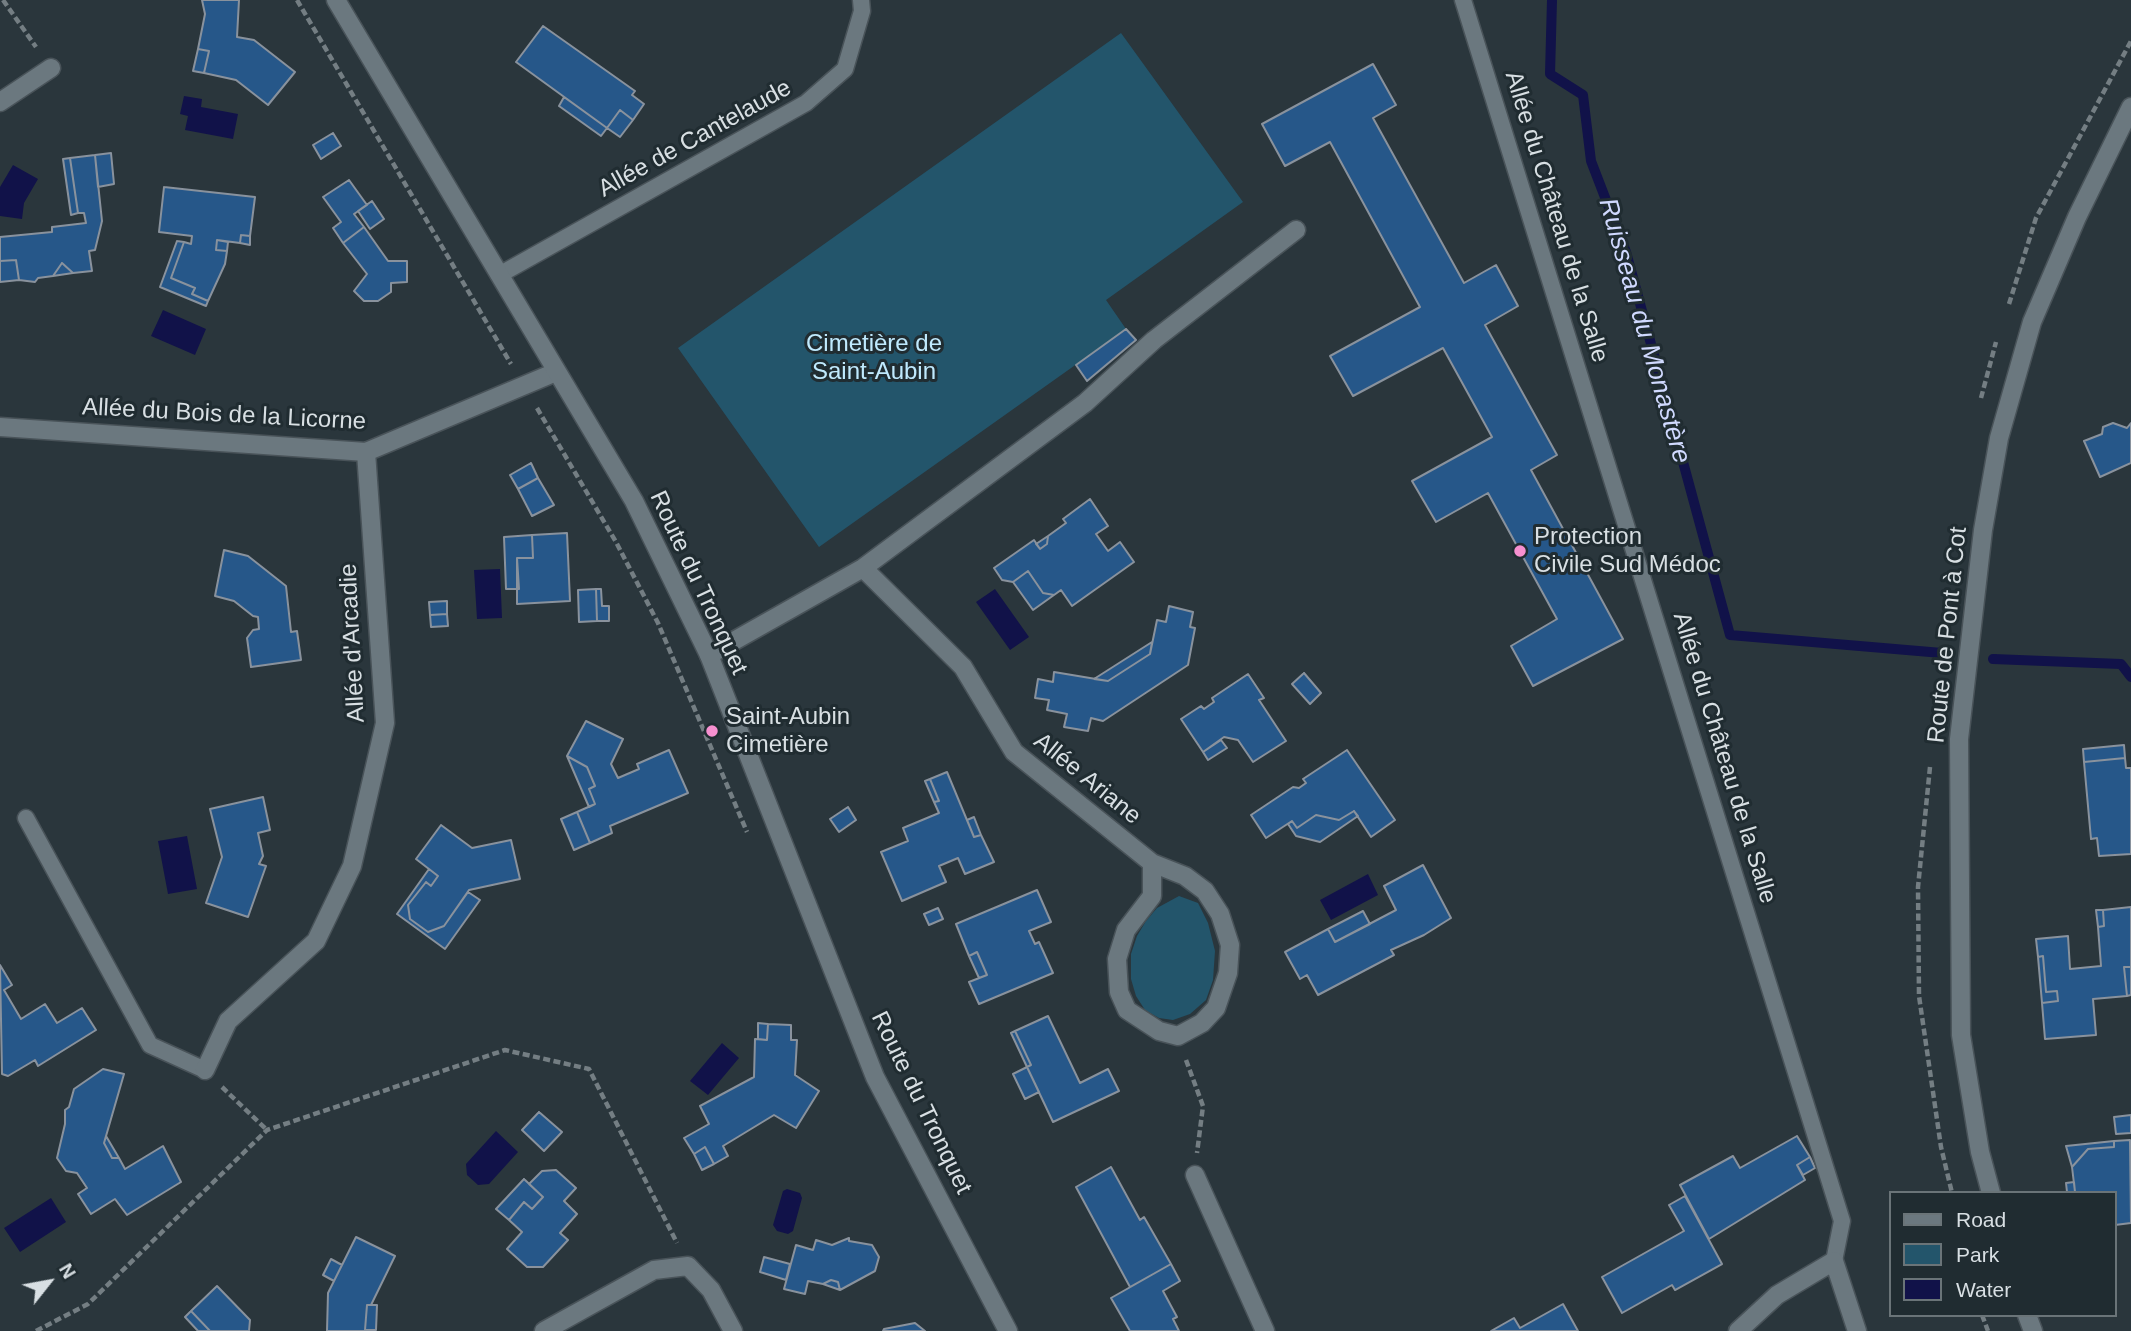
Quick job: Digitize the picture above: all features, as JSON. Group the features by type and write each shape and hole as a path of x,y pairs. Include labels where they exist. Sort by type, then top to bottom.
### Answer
{"street":[{"name":"Route du Tronquet","path":"336,0 634,501 709,655 876,1077 1008,1331"},
{"path":"0,102 51,68"},
{"name":"Route de Pont à Cot","path":"1990,1191 1980,1152 1961,1035 1959,739 1983,530 1999,438 2032,322 2077,217 2131,107"},
{"path":"709,655 863,568 1085,403 1154,340 1296,230"},
{"name":"Allée du Bois de la Licorne","path":"0,426 366,452 556,372"},
{"name":"Allée d'Arcadie","path":"205,1070 228,1021 316,941 352,866 385,723 366,452"},
{"name":"Allée Ariane","path":"863,568 962,667 1014,752 1152,863 1185,876 1205,891 1220,914 1230,944 1228,973 1216,1008 1202,1024 1178,1036"},
{"path":"1152,863 1152,896 1126,930 1117,959 1119,992 1127,1010 1134,1016 1159,1031 1178,1036"},
{"path":"1195,1175 1265,1331"},
{"path":"1738,1331 1777,1296 1834,1261"},
{"name":"Allée du Château de la Salle","path":"1834,1261 1857,1331"},
{"path":"544,1331 654,1270 688,1266 710,1290 733,1331"}],"lane":[{"name":"Allée de Cantelaude","path":"499,275 806,103 845,69 862,11 861,0"},
{"name":"Allée du Château de la Salle","path":"1463,0 1842,1221 1834,1261"},
{"path":"26,818 150,1045 205,1070"}],"path":[{"path":"3,0 51,68"},
{"path":"297,0 616,542 658,624 753,845"},
{"path":"1178,1036 1203,1106 1195,1175"},
{"path":"36,1331 88,1304 267,1130 505,1050 589,1069 688,1266"},
{"path":"205,1070 267,1130"}],"green space":[{"name":"Cimetière de Saint-Aubin","path":"1121,33 1243,202 1106,300 1126,329 819,547 678,348"},
{"path":"1179,896 1198,903 1208,923 1215,951 1213,980 1206,1000 1190,1014 1173,1020 1159,1018 1145,1010 1136,996 1131,979 1131,954 1146,921 1157,908"}],"water":[{"path":"184,96 202,99 201,107 238,114 233,139 185,130 188,116 180,114"},
{"path":"13,165 38,179 24,203 22,219 0,216 0,187"},
{"path":"163,310 206,329 195,355 151,336"},
{"path":"500,569 502,618 477,619 474,570"},
{"path":"995,589 1029,637 1010,650 976,602"},
{"path":"187,836 197,889 168,894 158,841"},
{"path":"1368,874 1378,895 1331,920 1320,900"},
{"path":"722,1043 739,1058 708,1095 690,1081"},
{"path":"496,1131 518,1152 489,1184 478,1185 467,1175 466,1164"},
{"path":"787,1189 800,1193 802,1198 793,1231 788,1234 777,1231 773,1225 783,1191"},
{"path":"51,1198 66,1222 20,1252 4,1228"}],"building":[{"path":"202,0 239,0 237,37 254,40 295,72 268,105 236,80 204,73 209,51 198,49 205,14"},
{"path":"543,26 635,91 632,95 644,104 633,120 620,110 607,128 516,62"},
{"path":"198,49 209,51 204,73 193,71"},
{"path":"1373,64 1396,105 1373,118 1464,283 1496,265 1518,306 1485,325 1557,455 1531,470 1623,639 1533,686 1511,646 1557,619 1488,493 1436,522 1412,481 1492,437 1443,348 1353,396 1330,356 1420,307 1330,142 1285,166 1262,124"},
{"path":"564,97 607,128 601,136 559,106"},
{"path":"620,110 633,120 620,137 607,128"},
{"path":"333,133 341,146 321,159 313,145"},
{"path":"111,153 114,184 98,187 95,155"},
{"path":"95,155 102,221 95,250 89,251 92,271 73,273 62,263 53,276 38,278 35,282 19,280 16,260 0,261 0,237 52,232 52,227 86,223 84,213 78,213 70,158"},
{"path":"70,158 78,213 71,215 63,159"},
{"path":"349,180 367,205 354,214 364,227 343,243 333,228 341,222 323,197"},
{"path":"164,187 255,197 250,236 241,235 240,243 217,240 216,250 227,251 225,264 208,301 192,294 195,288 171,278 184,242 191,244 192,236 159,232"},
{"path":"372,201 384,219 370,229 358,211"},
{"path":"364,227 388,261 407,261 407,282 391,283 391,292 378,301 364,301 354,291 367,274 343,243"},
{"path":"241,235 250,236 250,245 240,243"},
{"path":"217,240 228,242 227,251 216,250"},
{"path":"177,241 184,242 171,278 195,288 192,294 208,301 206,306 160,287"},
{"path":"16,260 19,280 0,282 0,261"},
{"path":"62,263 73,273 53,276"},
{"path":"1126,329 1136,340 1087,381 1076,365"},
{"path":"2113,423 2127,428 2131,423 2131,463 2100,477 2084,441 2102,434 2103,427"},
{"path":"531,463 538,478 518,489 510,475"},
{"path":"538,478 554,505 532,516 518,489"},
{"path":"1090,499 1108,526 1096,534 1108,551 1120,542 1134,562 1072,606 1061,590 1054,595 1043,593 1028,571 1013,582 1002,580 994,568 1034,540 1040,549 1047,544 1048,536 1066,523 1063,519"},
{"path":"567,533 570,601 517,604 517,558 533,558 532,535"},
{"path":"532,535 533,558 517,558 519,589 506,589 504,537"},
{"path":"1048,536 1047,544 1040,549 1036,544"},
{"path":"224,550 248,556 286,586 291,632 297,631 301,660 251,667 247,638 253,630 259,629 258,617 234,601 215,596"},
{"path":"1028,571 1043,593 1054,595 1033,610 1013,582"},
{"path":"596,589 597,621 579,622 578,590"},
{"path":"596,589 601,589 602,606 609,606 609,621 597,621"},
{"path":"447,601 447,614 430,615 429,602"},
{"path":"1169,606 1193,612 1190,627 1195,628 1188,665 1103,721 1091,718 1088,731 1064,727 1067,714 1047,710 1049,700 1035,698 1038,679 1053,682 1054,672 1108,681 1150,654 1157,620 1166,622"},
{"path":"447,614 448,626 431,627 430,615"},
{"path":"1152,642 1150,654 1108,681 1094,679"},
{"path":"1304,673 1321,693 1310,704 1292,684"},
{"path":"1248,674 1264,698 1259,700 1286,741 1253,762 1238,740 1224,737 1203,752 1181,719 1201,706 1204,709 1214,702 1212,698"},
{"path":"586,721 623,739 611,764 618,778 639,769 637,764 669,750 688,793 610,826 612,833 590,843 577,812 595,804 589,789 595,786 587,767 567,756"},
{"path":"1221,740 1227,748 1208,760 1203,752"},
{"path":"2124,745 2125,758 2084,762 2083,749"},
{"path":"1347,750 1395,820 1371,837 1354,811 1339,820 1316,815 1297,828 1292,821 1266,838 1251,815 1293,787 1299,788 1306,783 1303,779"},
{"path":"567,756 587,767 595,786 589,789 595,804 589,807"},
{"path":"2125,758 2126,768 2131,768 2131,854 2099,856 2097,838 2091,839 2084,762"},
{"path":"947,772 974,837 981,835 994,862 965,874 958,858 939,866 946,882 902,901 881,852 908,841 903,828 939,813 934,802 939,801 930,779"},
{"path":"930,779 939,801 934,802 925,781"},
{"path":"263,797 270,830 258,833 263,856 259,864 266,866 248,917 206,903 222,857 210,809"},
{"path":"848,807 856,820 839,832 830,819"},
{"path":"1354,811 1358,816 1320,842 1296,836 1288,824 1292,821 1297,828 1316,815 1339,820"},
{"path":"577,812 590,843 574,850 561,819"},
{"path":"974,817 981,835 974,837 967,820"},
{"path":"441,825 472,848 511,840 520,879 469,890 444,926 428,932 410,919 408,905 426,882 431,886 438,876 416,859"},
{"path":"1423,865 1451,918 1424,935 1391,950 1394,955 1318,995 1307,975 1300,979 1285,952 1328,929 1335,942 1396,910 1384,886"},
{"path":"429,869 438,876 431,886 426,882 408,905 410,919 428,932 444,926 468,892 480,900 445,949 397,914"},
{"path":"1037,890 1051,922 1029,931 1035,944 1039,942 1053,973 979,1004 969,982 987,975 977,952 969,956 956,924"},
{"path":"2131,907 2131,967 2124,967 2127,996 2093,999 2096,1035 2045,1039 2042,1003 2058,1001 2057,991 2046,992 2043,956 2038,957 2036,939 2068,936 2070,969 2101,966 2098,927 2104,926 2103,910"},
{"path":"938,908 943,919 929,925 924,914"},
{"path":"2096,910 2103,910 2104,926 2098,927"},
{"path":"1363,911 1370,924 1335,942 1328,929"},
{"path":"977,952 987,975 979,978 969,956"},
{"path":"2043,956 2046,992 2057,991 2058,1001 2042,1003 2038,957"},
{"path":"0,965 12,985 4,990 21,1019 45,1004 57,1023 82,1008 96,1030 38,1066 35,1060 8,1076 2,1074"},
{"path":"2124,967 2131,967 2131,995 2127,996"},
{"path":"1048,1016 1080,1083 1108,1069 1119,1091 1053,1122 1027,1067 1031,1065 1015,1031"},
{"path":"758,1023 768,1024 767,1040 758,1039"},
{"path":"768,1024 791,1025 791,1040 797,1040 795,1075 819,1091 796,1128 774,1115 723,1146 728,1156 714,1164 705,1147 694,1154 684,1138 709,1124 700,1106 754,1077 755,1039 767,1040"},
{"path":"1015,1031 1031,1065 1027,1067 1011,1033"},
{"path":"1027,1067 1039,1092 1025,1099 1013,1074"},
{"path":"103,1069 124,1074 104,1143 112,1158 119,1158 125,1169 163,1146 181,1182 127,1215 115,1199 91,1214 78,1194 87,1188 77,1173 66,1171 57,1158 65,1124 65,1110 69,1107 74,1089"},
{"path":"539,1112 562,1132 544,1151 522,1130"},
{"path":"2131,1115 2131,1133 2116,1134 2114,1117"},
{"path":"106,1136 119,1158 112,1158 104,1143"},
{"path":"1797,1136 1810,1157 1797,1165 1805,1180 1709,1239 1680,1185 1733,1156 1740,1168"},
{"path":"2130,1140 2131,1223 2117,1225 2117,1191 2075,1191 2072,1167 2088,1149 2114,1147 2114,1141"},
{"path":"2114,1141 2114,1147 2088,1149 2072,1167 2066,1146"},
{"path":"705,1147 714,1164 702,1170 694,1154"},
{"path":"1810,1157 1815,1168 1803,1175 1797,1165"},
{"path":"1111,1167 1140,1220 1144,1217 1171,1264 1130,1287 1076,1187"},
{"path":"556,1170 576,1188 564,1201 577,1214 560,1233 568,1240 543,1267 527,1267 507,1249 522,1232 509,1220 524,1202 532,1209 543,1197 529,1184 542,1171"},
{"path":"524,1179 543,1197 532,1209 524,1202 509,1220 496,1209"},
{"path":"2074,1182 2075,1191 2067,1191 2066,1183"},
{"path":"1685,1196 1722,1264 1675,1290 1672,1285 1622,1313 1602,1277 1684,1231 1669,1205"},
{"path":"356,1237 395,1256 371,1305 367,1305 365,1330 371,1331 327,1331 328,1293"},
{"path":"849,1238 849,1241 872,1245 879,1257 875,1271 840,1290 838,1282 831,1280 823,1284 808,1281 805,1294 784,1289 796,1245 813,1250 816,1240 832,1245"},
{"path":"764,1257 790,1264 786,1280 760,1272"},
{"path":"331,1259 342,1265 334,1281 323,1275"},
{"path":"1171,1264 1180,1281 1163,1291 1177,1317 1173,1319 1179,1331 1130,1331 1111,1298"},
{"path":"831,1280 838,1282 840,1290 823,1284"},
{"path":"217,1286 250,1320 249,1331 210,1331 191,1311"},
{"path":"1563,1304 1578,1331 1491,1331 1514,1318 1520,1328"},
{"path":"367,1305 377,1305 376,1330 365,1330"},
{"path":"191,1311 210,1331 198,1331 185,1317"},
{"path":"915,1323 925,1331 883,1331 884,1329"}],"waterway":[{"name":"Ruisseau du Monastère","path":"1552,0 1550,74 1583,95 1591,161 1626,252 1730,635 1942,653"},
{"path":"1993,659 2121,664 2131,677"}],"place":[{"name":"Protection Civile Sud Médoc","path":"1520,551"},
{"name":"Saint-Aubin Cimetière","path":"712,731"}]}
